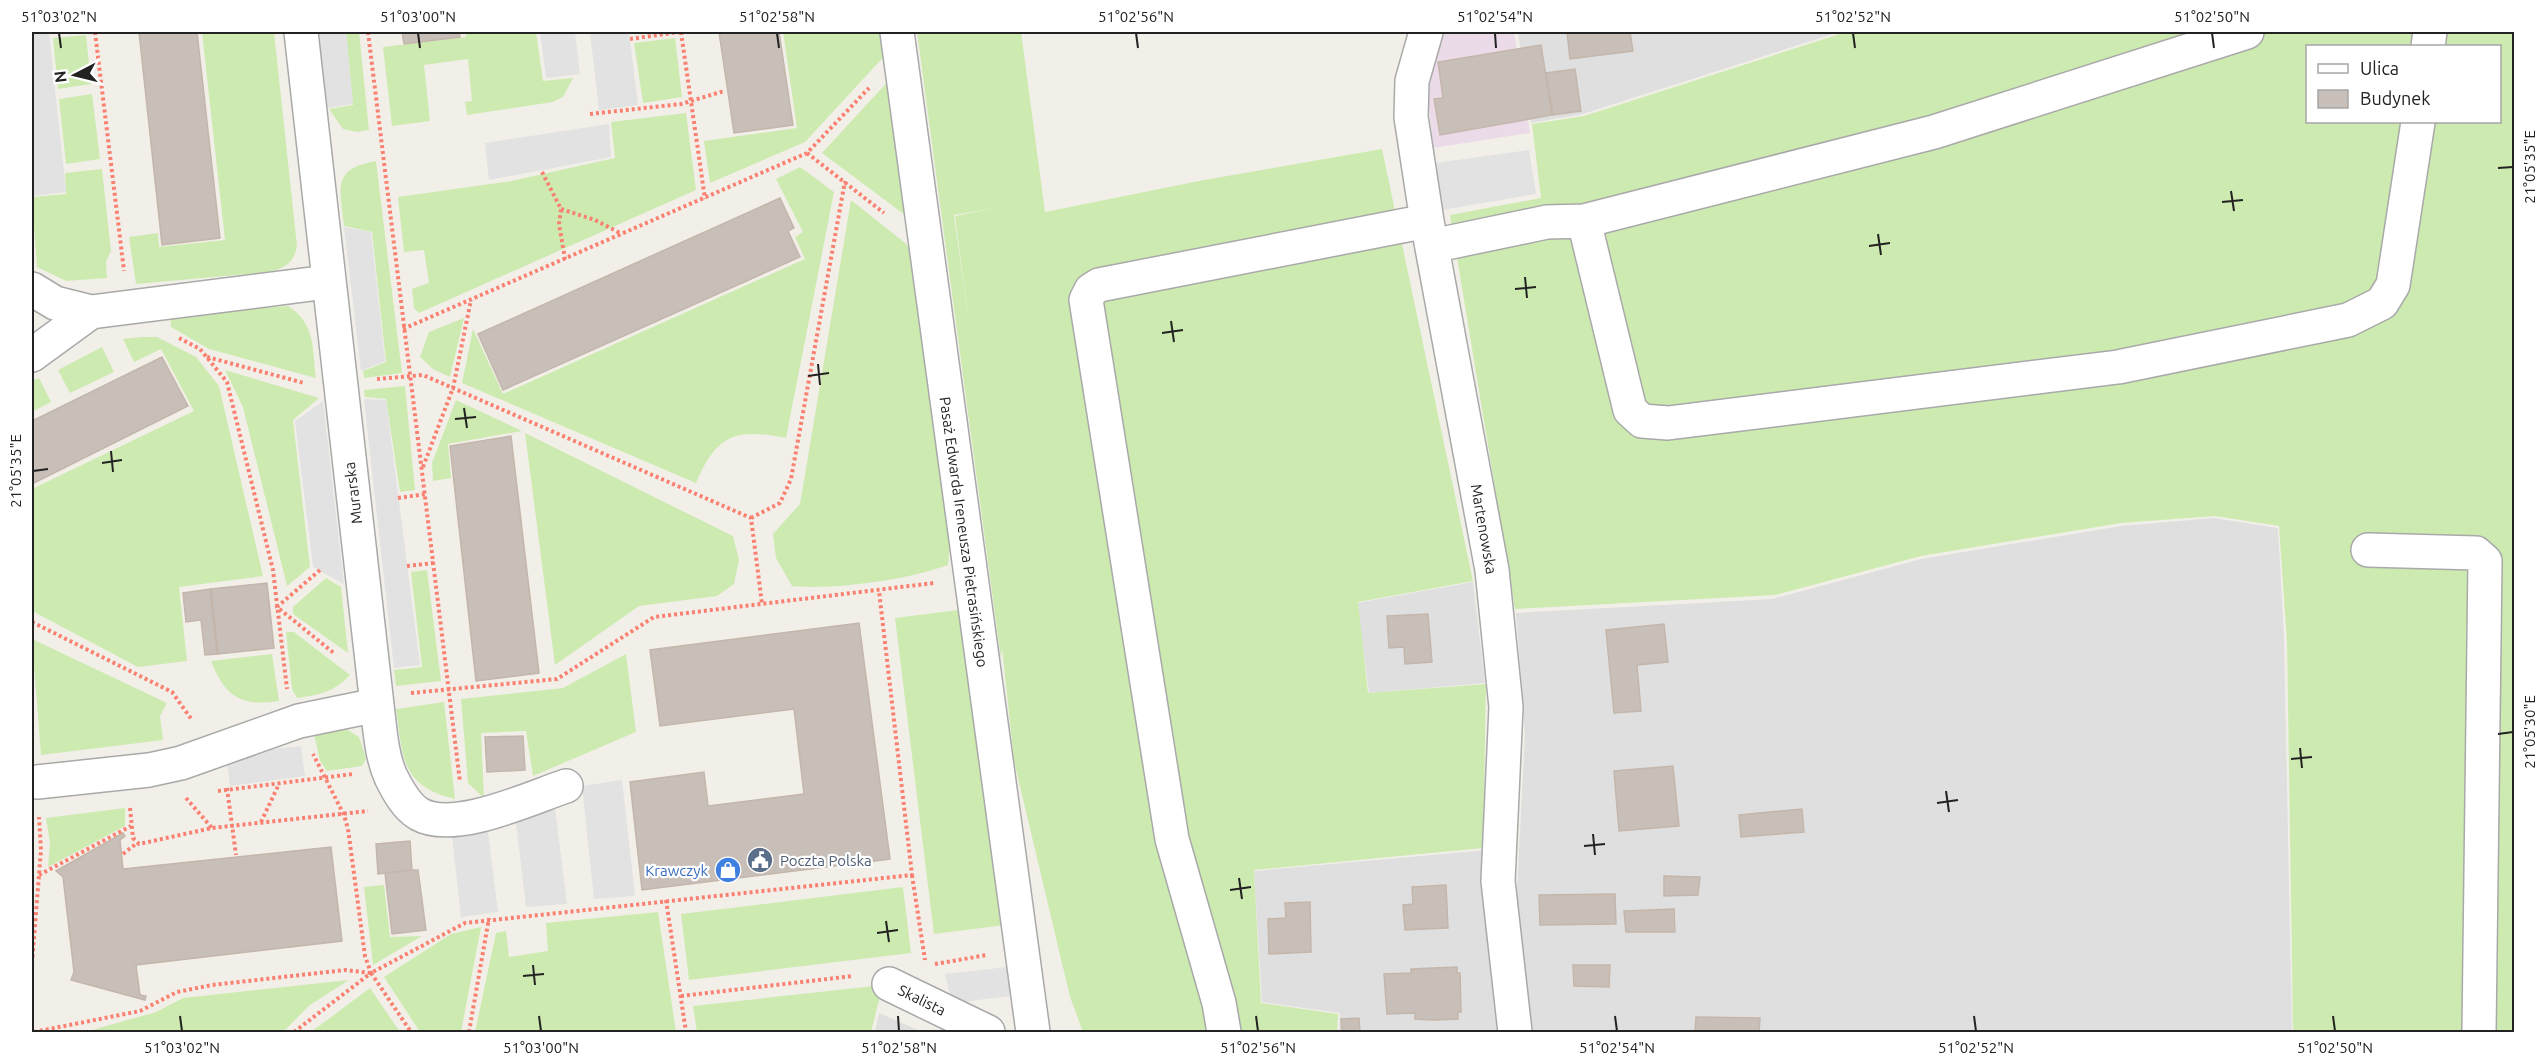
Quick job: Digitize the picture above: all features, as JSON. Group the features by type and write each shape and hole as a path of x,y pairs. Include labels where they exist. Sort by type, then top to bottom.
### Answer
{"street":[{"name":"Murarska","path":"301,32 327,282 377,701 388,769 408,804"},
{"name":"Martenowska","path":"1426,32 1412,81 1411,117 1491,570 1495,604 1506,707 1498,880 1515,1032"},
{"path":"1224,1032 1219,1003 1172,839 1086,300 1091,290 1099,285 1430,234 1547,222 1584,221 1934,132 2247,32"},
{"name":"Pasaż Edwarda Ireneusza Pietrasińskiego","path":"898,43 1033,1032"},
{"path":"1584,221 1630,410 1642,421 1668,423 2118,367 2348,320 2382,303 2393,285 2418,123"},
{"path":"32,289 55,303 92,312 327,282"},
{"path":"32,355 92,312"},
{"path":"2368,550 2476,553 2485,561 2479,1032"},
{"path":"37,782 149,770 211,752 299,721 377,701"},
{"path":"408,804 427,817 452,820 566,786"},
{"name":"Skalista","path":"889,984 988,1032"}],"path":[{"path":"95,32 126,286 143,304 158,327 200,350 227,382 273,570 287,688 299,721 344,815 365,956 371,973 411,1032"},
{"path":"368,32 464,818"},
{"path":"630,39 680,32 705,199"},
{"path":"403,329 807,153 898,43"},
{"path":"590,114 691,101 724,91"},
{"path":"807,153 926,247"},
{"path":"542,172 561,209 558,224 565,259"},
{"path":"751,518 780,503 791,479 844,181"},
{"path":"561,209 595,220 622,235"},
{"path":"422,468 453,388 471,300"},
{"path":"410,375 423,375 751,518"},
{"path":"398,498 426,494"},
{"path":"751,518 762,604"},
{"path":"407,566 434,563"},
{"path":"278,607 320,570"},
{"path":"278,607 349,665 377,701 448,689 557,679 654,616 879,591 971,578"},
{"path":"879,591 912,875 925,966 1020,949"},
{"path":"32,622 172,692 181,702 211,752 228,790 236,855"},
{"path":"261,822 279,783"},
{"path":"184,795 212,828"},
{"path":"130,802 131,826 136,843"},
{"path":"123,854 136,843 143,844 212,828 344,815 408,804"},
{"path":"32,963 39,876 39,823"},
{"path":"39,876 131,826"},
{"path":"294,1032 371,973 455,926 489,918 912,875"},
{"path":"666,900 686,1032"},
{"path":"469,1032 489,918"},
{"path":"32,1032 140,1011 177,992 212,985 345,970 371,973"},
{"path":"681,996 855,976"}],"shaded area":[{"path":"32,32 49,32 66,192 32,196"},
{"path":"318,32 346,32 353,104 327,108"},
{"path":"540,32 575,32 580,74 546,78"},
{"path":"590,32 629,32 638,105 599,110"},
{"path":"1445,32 1514,32 1530,133 1433,148 1427,87 1434,51"},
{"path":"1518,32 1839,32 1583,114 1531,123"},
{"path":"609,124 611,157 489,180 485,143"},
{"path":"1529,150 1536,194 1442,210 1435,163"},
{"path":"344,227 371,232 385,361 361,371"},
{"path":"364,399 386,400 420,665 394,668"},
{"path":"323,401 344,584 313,567 295,421"},
{"path":"2214,518 2278,528 2284,637 2292,1032 1531,1032 1516,910 1525,734 1516,613 1772,599 1921,559 2121,526"},
{"path":"1473,582 1485,683 1369,693 1357,603"},
{"path":"301,746 305,776 230,786 226,754"},
{"path":"622,780 635,896 594,899 582,786"},
{"path":"555,808 567,904 526,907 515,814"},
{"path":"487,824 498,912 461,917 451,828"},
{"path":"1487,850 1503,1032 1339,1032 1340,1013 1262,1002 1254,871"},
{"path":"1007,967 1012,996 952,1003 945,974"},
{"path":"879,1013 918,1030 924,1032 875,1032"}],"green space":[{"path":"202,32 274,32 296,252 288,264 269,272 136,284 129,237 158,233 159,247 225,240"},
{"path":"346,32 359,32 369,130 357,132 343,129 329,109 353,105"},
{"path":"466,32 536,32 543,81 573,78 563,97 553,102 467,115 465,102 472,101 468,59 424,65 430,121 392,126 383,47 466,37"},
{"path":"783,32 886,32 889,51 805,142 710,183 704,141 797,128"},
{"path":"917,32 1021,32 1045,212 1204,180 1382,149 1473,581 1358,602 1368,693 1486,684 1483,848 1254,870 1261,1003 1338,1014 1337,1032 1083,1032 1070,997 1014,761 1002,647 1001,659","holes":["991,209 955,216 971,338 954,215"]},
{"path":"1846,32 2514,32 2514,1032 2293,1032 2287,642 2279,526 2215,516 2121,523 1921,556 1775,595 1515,609 1450,215 1541,198 1532,124 1584,116"},
{"path":"86,35 91,84 58,89 53,38"},
{"path":"675,38 682,97 643,103 634,43"},
{"path":"892,77 913,221 822,153"},
{"path":"92,94 100,159 66,164 59,99"},
{"path":"686,113 696,190 419,313 414,308 412,289 429,283 424,250 404,252 398,197 511,181 615,158 611,122"},
{"path":"376,161 402,373 364,378 363,371 386,362 372,232 344,226 341,191 345,175 351,169"},
{"path":"800,167 834,192 786,438 753,434 730,438 712,454 696,483 462,383 473,329 503,394 805,259 795,237 803,232 776,179"},
{"path":"102,169 111,251 106,262 107,278 66,281 37,267 32,197 66,194 65,173"},
{"path":"851,200 905,243 919,259 951,530 948,565 871,583 828,587 792,586 776,558 773,534 800,504"},
{"path":"288,306 304,321 308,329 313,347 316,378 209,349 171,327 170,315"},
{"path":"464,318 450,377 433,369 420,357 429,332"},
{"path":"157,337 196,357 219,386 263,576 179,587 187,661 138,667 32,611 32,489 194,411 161,349 134,362 123,339"},
{"path":"102,347 114,372 70,393 58,370"},
{"path":"225,370 319,398 293,420 310,567 287,586 243,407"},
{"path":"39,378 51,402 32,412 32,381"},
{"path":"405,386 415,490 400,492 386,399 365,397 364,390"},
{"path":"456,400 522,431 448,444 451,478 433,481 432,463"},
{"path":"525,433 733,536 739,560 734,584 717,596 639,606 555,665"},
{"path":"427,570 441,681 396,686 394,670 422,667 411,572"},
{"path":"326,578 341,587 348,653 293,614 293,607"},
{"path":"966,609 1005,925 934,934 895,618"},
{"path":"286,632 294,632 350,675 326,692 297,698 292,689"},
{"path":"32,639 167,703 160,716 163,740 41,755"},
{"path":"272,654 279,701 254,702 236,696 222,683 211,661"},
{"path":"626,654 636,732 533,776 526,731 481,733 484,798 468,783 461,699 563,688"},
{"path":"444,702 455,799 424,786 407,767 400,741 396,709"},
{"path":"340,725 359,737 366,758 362,766 327,771 320,761 314,734"},
{"path":"125,808 125,826 48,867 50,843 46,818"},
{"path":"384,885 390,937 422,936 373,965 364,887"},
{"path":"903,887 911,953 689,980 681,914"},
{"path":"658,912 676,1032 475,1032 496,933 506,931 509,957 548,951 546,923"},
{"path":"481,927 461,1032 420,1032 384,977 451,934"},
{"path":"349,980 310,1005 283,1032 85,1032 156,1012 183,998"},
{"path":"883,985 871,1032 697,1032 693,1006"},
{"path":"370,988 400,1032 311,1032"}],"building":[{"path":"139,32 197,32 220,238 162,245"},
{"path":"402,32 459,32 460,37 404,44"},
{"path":"719,32 779,32 793,125 734,133"},
{"path":"1567,32 1630,32 1633,51 1570,59"},
{"path":"1541,45 1552,115 1440,135 1434,99 1443,98 1438,62"},
{"path":"1575,69 1581,111 1553,115 1546,73"},
{"path":"780,198 794,228 788,231 800,257 503,390 478,334"},
{"path":"162,357 188,406 32,484 32,421"},
{"path":"511,436 539,673 476,681 450,446"},
{"path":"267,583 274,648 218,654 211,589"},
{"path":"210,589 217,654 205,655 201,620 186,622 183,593"},
{"path":"1428,614 1432,662 1405,664 1404,647 1389,648 1387,616"},
{"path":"859,623 890,859 642,890 630,782 704,772 708,806 804,794 794,709 660,726 650,650"},
{"path":"1664,624 1668,662 1637,665 1641,711 1614,713 1606,630"},
{"path":"523,736 525,770 487,772 485,737"},
{"path":"1673,766 1679,826 1619,831 1614,771"},
{"path":"1802,809 1804,832 1741,837 1739,815"},
{"path":"123,833 125,836 120,840 123,869 331,847 342,941 136,965 140,995 146,996 145,1000 71,980 74,972 63,877 56,871"},
{"path":"410,841 412,870 378,874 376,844"},
{"path":"418,870 426,930 392,934 385,873"},
{"path":"1664,876 1700,877 1698,895 1664,896"},
{"path":"1446,885 1448,928 1405,930 1403,905 1413,904 1412,887"},
{"path":"1615,894 1616,924 1540,925 1539,895"},
{"path":"1310,902 1311,952 1269,954 1268,919 1286,918 1285,903"},
{"path":"1674,909 1675,932 1626,932 1624,911"},
{"path":"1573,965 1610,965 1609,987 1574,986"},
{"path":"1457,967 1457,973 1460,973 1461,1012 1458,1012 1458,1019 1415,1019 1415,1013 1387,1014 1384,974 1411,973 1411,969"},
{"path":"1696,1017 1760,1018 1759,1032 1695,1032"},
{"path":"1359,1018 1360,1032 1342,1032 1341,1019"}],"place":[{"name":"Poczta Polska","path":"760,860"},
{"name":"Krawczyk","path":"728,870"}]}
